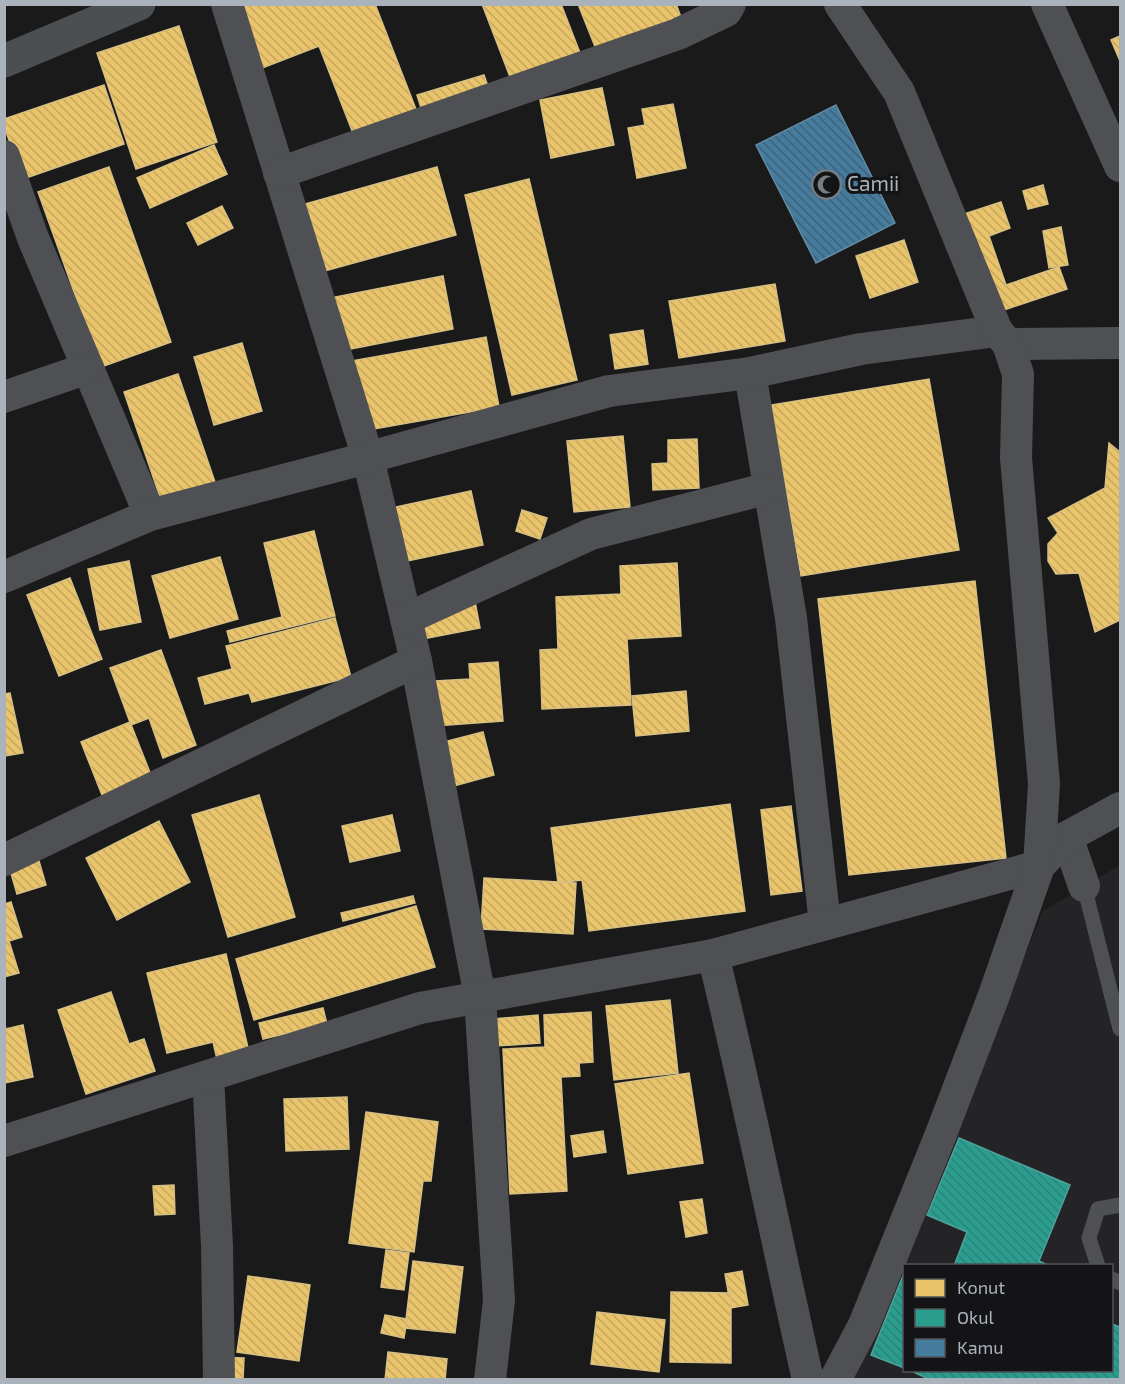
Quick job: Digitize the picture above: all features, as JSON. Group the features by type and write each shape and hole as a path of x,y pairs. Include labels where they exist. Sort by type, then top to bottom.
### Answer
{"main road":[{"path":"4,61 139,4"}],"street":[{"path":"227,4 368,458 417,661 480,997 499,1300 490,1380"},
{"path":"279,173 678,34 726,11 730,4"},
{"path":"834,1380 864,1325 942,1134 1040,866 1044,784 1016,458 1018,374 899,92 840,4"},
{"path":"1052,6 1120,166"},
{"path":"4,156 33,238 150,515"},
{"path":"4,577 150,515 368,458 609,391 750,373 861,349 1003,337 1120,343"},
{"path":"4,397 88,369"},
{"path":"750,373 791,618 825,924"},
{"path":"406,619 591,534 769,488"},
{"path":"4,860 417,661"},
{"path":"4,1141 420,1008 713,955 1040,866 1067,837 1120,808"},
{"path":"1067,837 1084,886"},
{"path":"713,955 743,1075 778,1248 808,1380"},
{"path":"208,1076 217,1246 219,1380"}],"lane":[{"path":"1084,886 1120,1029"},
{"path":"1097,1264 1089,1238 1098,1209 1120,1205"}],"shaded area":[{"path":"1120,865 1120,1379 844,1380 917,1221 1043,911"}],"building: Konut":[{"path":"238,4 375,4 421,122 358,146 319,46 257,70"},
{"path":"482,4 561,4 584,63 515,90"},
{"path":"578,4 676,4 684,25 600,59"},
{"path":"179,26 217,142 136,169 97,53"},
{"path":"1120,36 1120,61 1111,40"},
{"path":"484,75 494,103 426,124 417,95"},
{"path":"104,85 124,144 23,179 4,126 4,119"},
{"path":"602,88 614,145 551,158 540,100"},
{"path":"673,104 686,168 637,178 628,128 645,125 642,109"},
{"path":"214,145 227,174 150,208 137,178"},
{"path":"109,167 171,342 101,367 38,192"},
{"path":"437,167 456,235 317,273 298,206"},
{"path":"529,179 577,380 512,395 465,195"},
{"path":"1043,185 1048,204 1028,209 1023,191"},
{"path":"1001,202 1010,228 989,236 1006,285 1059,267 1067,289 986,316 952,218"},
{"path":"222,206 233,228 198,245 187,223"},
{"path":"1061,227 1068,265 1049,268 1043,231"},
{"path":"904,240 918,282 870,298 856,256"},
{"path":"443,276 453,329 340,351 330,298"},
{"path":"775,284 785,341 679,358 669,301"},
{"path":"643,330 648,364 615,369 610,335"},
{"path":"486,337 499,407 363,431 351,361"},
{"path":"242,343 262,411 214,425 194,357"},
{"path":"178,374 216,485 162,503 124,392"},
{"path":"929,379 959,550 801,576 771,405"},
{"path":"623,436 630,507 574,512 567,441"},
{"path":"697,439 699,488 653,490 652,464 668,463 668,440"},
{"path":"1109,443 1120,452 1120,620 1095,632 1079,573 1056,574 1048,561 1048,544 1058,533 1048,518 1105,488"},
{"path":"471,491 483,545 402,562 391,508"},
{"path":"522,510 547,518 540,539 516,531"},
{"path":"314,531 335,616 230,642 227,631 282,617 264,543"},
{"path":"220,557 238,619 170,638 152,576"},
{"path":"129,561 141,622 100,630 88,569"},
{"path":"677,563 681,636 627,639 631,705 542,709 540,650 558,649 556,597 621,594 620,566"},
{"path":"70,578 102,659 59,676 27,595"},
{"path":"975,581 1006,858 849,875 818,599"},
{"path":"473,591 480,628 402,643"},
{"path":"335,618 351,677 252,702 249,693 205,704 198,678 232,669 226,646"},
{"path":"161,650 196,745 163,758 149,718 131,725 110,668"},
{"path":"498,662 503,721 421,727 418,682 470,679 469,664"},
{"path":"686,691 689,731 636,736 632,696"},
{"path":"10,693 23,753 4,756 4,694"},
{"path":"130,722 151,775 102,795 81,742"},
{"path":"483,732 494,775 439,790 428,746"},
{"path":"259,795 295,917 228,937 192,815"},
{"path":"730,804 745,911 589,931 582,880 558,883 551,828"},
{"path":"791,806 802,891 771,895 761,810"},
{"path":"392,815 400,851 350,862 342,826"},
{"path":"159,821 190,882 117,920 86,858"},
{"path":"39,861 46,885 17,894 10,870"},
{"path":"484,878 576,883 573,934 481,929"},
{"path":"413,896 415,903 343,921 341,913"},
{"path":"11,902 22,937 9,941 19,973 4,977 4,904"},
{"path":"416,906 435,967 254,1020 236,959"},
{"path":"226,954 249,1052 217,1059 213,1042 167,1053 147,973"},
{"path":"111,992 129,1044 144,1039 155,1071 86,1094 58,1010"},
{"path":"670,1000 678,1073 614,1080 606,1006"},
{"path":"323,1008 327,1024 263,1039 259,1023"},
{"path":"591,1012 593,1062 579,1063 580,1076 561,1077 567,1191 510,1194 503,1049 545,1047 544,1015"},
{"path":"538,1015 540,1043 495,1046 493,1019"},
{"path":"4,1021 6,1029 23,1025 33,1077 4,1083"},
{"path":"689,1073 703,1163 628,1174 615,1084"},
{"path":"347,1097 349,1149 286,1151 284,1099"},
{"path":"366,1112 438,1122 431,1181 423,1181 414,1252 349,1243"},
{"path":"603,1131 606,1152 574,1157 571,1136"},
{"path":"174,1185 175,1214 155,1215 153,1186"},
{"path":"702,1199 707,1233 686,1237 680,1202"},
{"path":"386,1250 409,1253 404,1290 381,1287"},
{"path":"413,1261 463,1267 455,1333 405,1328"},
{"path":"742,1271 748,1305 731,1308 725,1274"},
{"path":"248,1276 310,1285 299,1361 237,1352"},
{"path":"671,1292 731,1293 731,1363 670,1362"},
{"path":"597,1312 665,1320 659,1372 591,1364"},
{"path":"385,1315 407,1319 404,1338 381,1333"},
{"path":"388,1352 447,1359 445,1380 385,1380"},
{"path":"213,1357 244,1358 243,1380 213,1380"}],"building: Okul":[{"path":"959,1138 1070,1185 1039,1261 1046,1264 955,1264 967,1232 927,1215"},
{"path":"903,1275 903,1368 871,1355"},
{"path":"1113,1324 1120,1327 1120,1380 931,1380 913,1372 1113,1372"}],"building: Kamu":[{"name":"Camii","path":"836,105 895,223 816,263 756,145"}],"place":[{"name":"Camii","path":"826,184"}]}
